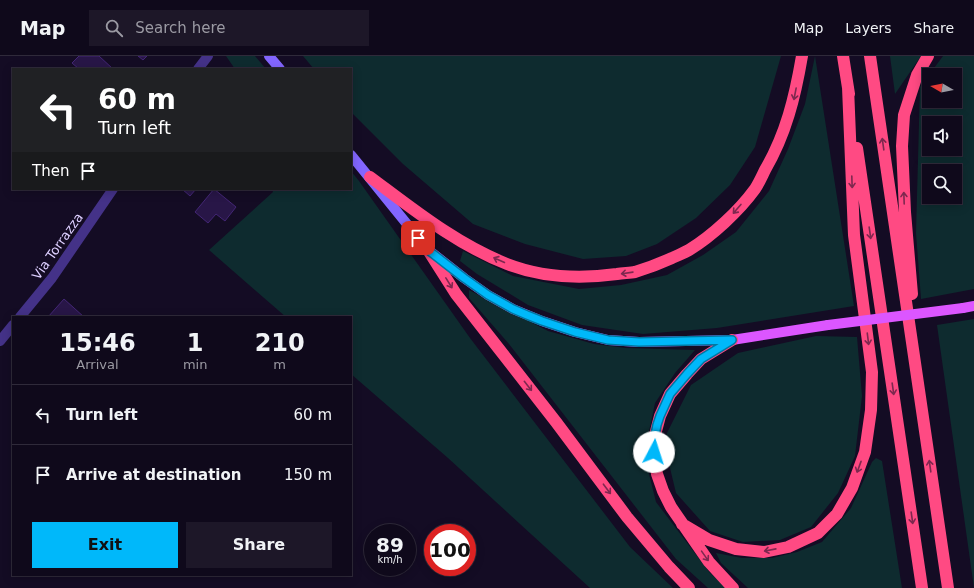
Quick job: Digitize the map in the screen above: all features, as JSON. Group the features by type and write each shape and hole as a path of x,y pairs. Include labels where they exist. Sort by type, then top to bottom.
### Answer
{"highway":[{"path":"370,177 452,236 508,264 533,272 558,277 607,276 635,272 688,250 712,234 733,214 755,188 770,162 783,133 793,102 802,56"},
{"path":"843,56 922,588"},
{"path":"870,56 948,588"},
{"path":"925,432 905,212 902,146 904,115 917,75 928,56"},
{"path":"682,524 709,540 736,549 764,552 788,547 818,533 837,514 852,488 865,452 871,410 872,372 854,235 848,87"},
{"path":"428,250 456,294 556,422 627,517 669,567 689,588"},
{"path":"732,340 701,359 670,394 660,416 655,435 654,452 663,491 671,507 709,562 733,588"}],"main road":[{"path":"269,56 279,68"},
{"path":"352,156 428,250 464,278 513,309 575,332 608,340 639,342 732,340 974,306"}],"street":[{"path":"199,68 208,56"},
{"name":"Via Torrazza","path":"21,316 52,278 113,190"},
{"path":"0,341 12,326"}],"green space":[{"path":"226,56 255,56 265,68 234,68"},
{"path":"303,56 781,56 755,147 730,185 696,218 657,244 626,256 583,259 525,244 473,224 403,164 352,113 352,68 313,68"},
{"path":"815,56 854,306 717,328 643,334 582,325 528,305 477,274 460,261 463,251 513,276 579,289 621,285 667,275 703,255 736,232 769,191 788,149 805,104"},
{"path":"890,56 921,56 895,94"},
{"path":"943,56 974,56 974,289 921,299 916,233 920,87 922,84 922,108 962,108 962,68 934,68"},
{"path":"352,172 470,338 630,547 673,588 590,588 448,458 352,375 352,316 285,316 209,250 273,192 272,190 352,190"},
{"path":"469,290 548,331 594,344 626,348 695,350 675,373 655,403 648,436 647,466 656,502 710,573 727,588 708,588 676,559 509,344 469,298"},
{"path":"974,319 974,588 937,325"},
{"path":"816,336 857,337 862,396 855,456 838,493 811,527 780,540 743,542 710,531 676,493 670,468 666,435 691,385 738,353"},
{"path":"876,458 882,461 902,588 748,588 721,563 716,553 742,558 772,558 797,552 822,542 851,508 872,462"}],"building":[{"path":"79,56 99,56 112,68 78,68 72,63"},
{"path":"138,56 147,56 143,60"},
{"path":"183,190 195,190 190,196"},
{"path":"213,190 215,190 236,207 225,221 216,214 208,223 195,212"},
{"path":"64,299 83,316 49,316"}],"route":[{"path":"418,238 428,250 488,295 527,315 575,332 608,340 639,342 732,340 701,359 670,394 657,425 654,452"}]}
